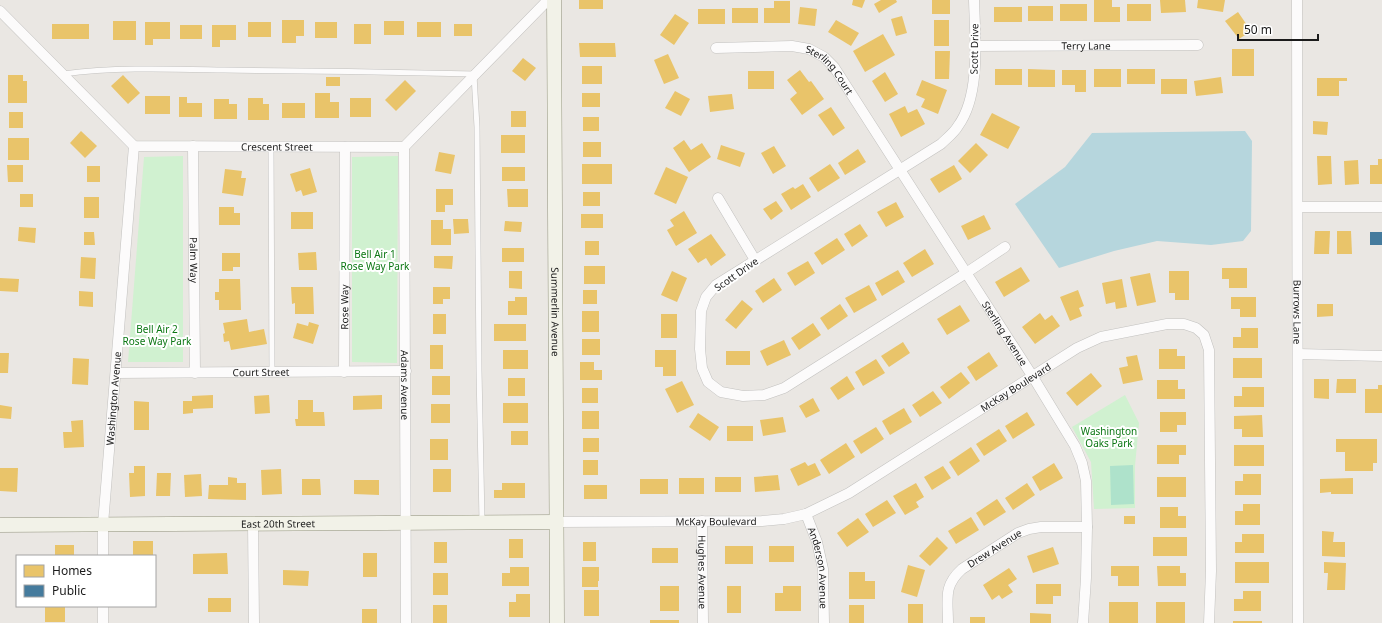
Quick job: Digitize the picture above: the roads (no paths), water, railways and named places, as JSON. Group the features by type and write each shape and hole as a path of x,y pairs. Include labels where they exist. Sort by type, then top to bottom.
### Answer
{"street":[{"path":"404,148 548,0"},
{"name":"Summerlin Avenue","path":"554,0 557,623"},
{"name":"Scott Drive","path":"974,0 974,80 969,104 958,126 941,144 716,285 706,297 701,311 700,349 702,368 708,382 720,392 743,396 764,395 784,388 1005,247"},
{"name":"Burrows Lane","path":"1297,0 1298,623"},
{"path":"0,11 134,146"},
{"name":"Terry Lane","path":"975,46 1198,45"},
{"name":"Sterling Court","path":"716,48 792,46 809,49 824,57 834,67 900,170"},
{"name":"Crescent Street","path":"134,146 404,148"},
{"name":"Washington Avenue","path":"103,555 103,524 134,146"},
{"name":"Palm Way","path":"193,146 195,373"},
{"name":"Rose Way","path":"344,372 345,147"},
{"name":"Adams Avenue","path":"404,148 406,623"},
{"name":"Sterling Avenue","path":"900,170 1033,377 1075,446 1082,463 1086,481 1087,527 1083,623"},
{"path":"718,198 755,260"},
{"path":"1298,207 1382,207"},
{"name":"McKay Boulevard","path":"557,522 762,521 784,519 806,514 849,493 1077,348 1102,337 1168,324 1184,324 1196,328 1204,335 1209,350 1211,571 1209,623"},
{"path":"1298,354 1382,356"},
{"name":"Court Street","path":"116,373 406,371"},
{"name":"Anderson Avenue","path":"806,514 817,542 822,562 824,623"},
{"name":"Hughes Avenue","path":"702,521 703,623"},
{"name":"East 20th Street","path":"0,525 557,522"},
{"path":"253,524 254,623"},
{"name":"Drew Avenue","path":"948,623 949,585 955,575 962,569 1018,533 1029,529 1041,527 1087,527"},
{"path":"103,607 103,623"}],"lane":[{"path":"62,74 132,69 315,71 475,75 482,522"},
{"path":"271,147 272,372"}],"water":[{"path":"1245,131 1252,141 1251,231 1243,241 1211,245 1157,241 1114,251 1059,268 1015,204 1065,167 1092,133"}],"park label":[{"name":"Bell Air 1 Rose Way Park","path":"375,260"},
{"name":"Bell Air 2 Rose Way Park","path":"157,334"},
{"name":"Washington Oaks Park","path":"1109,436"}]}
